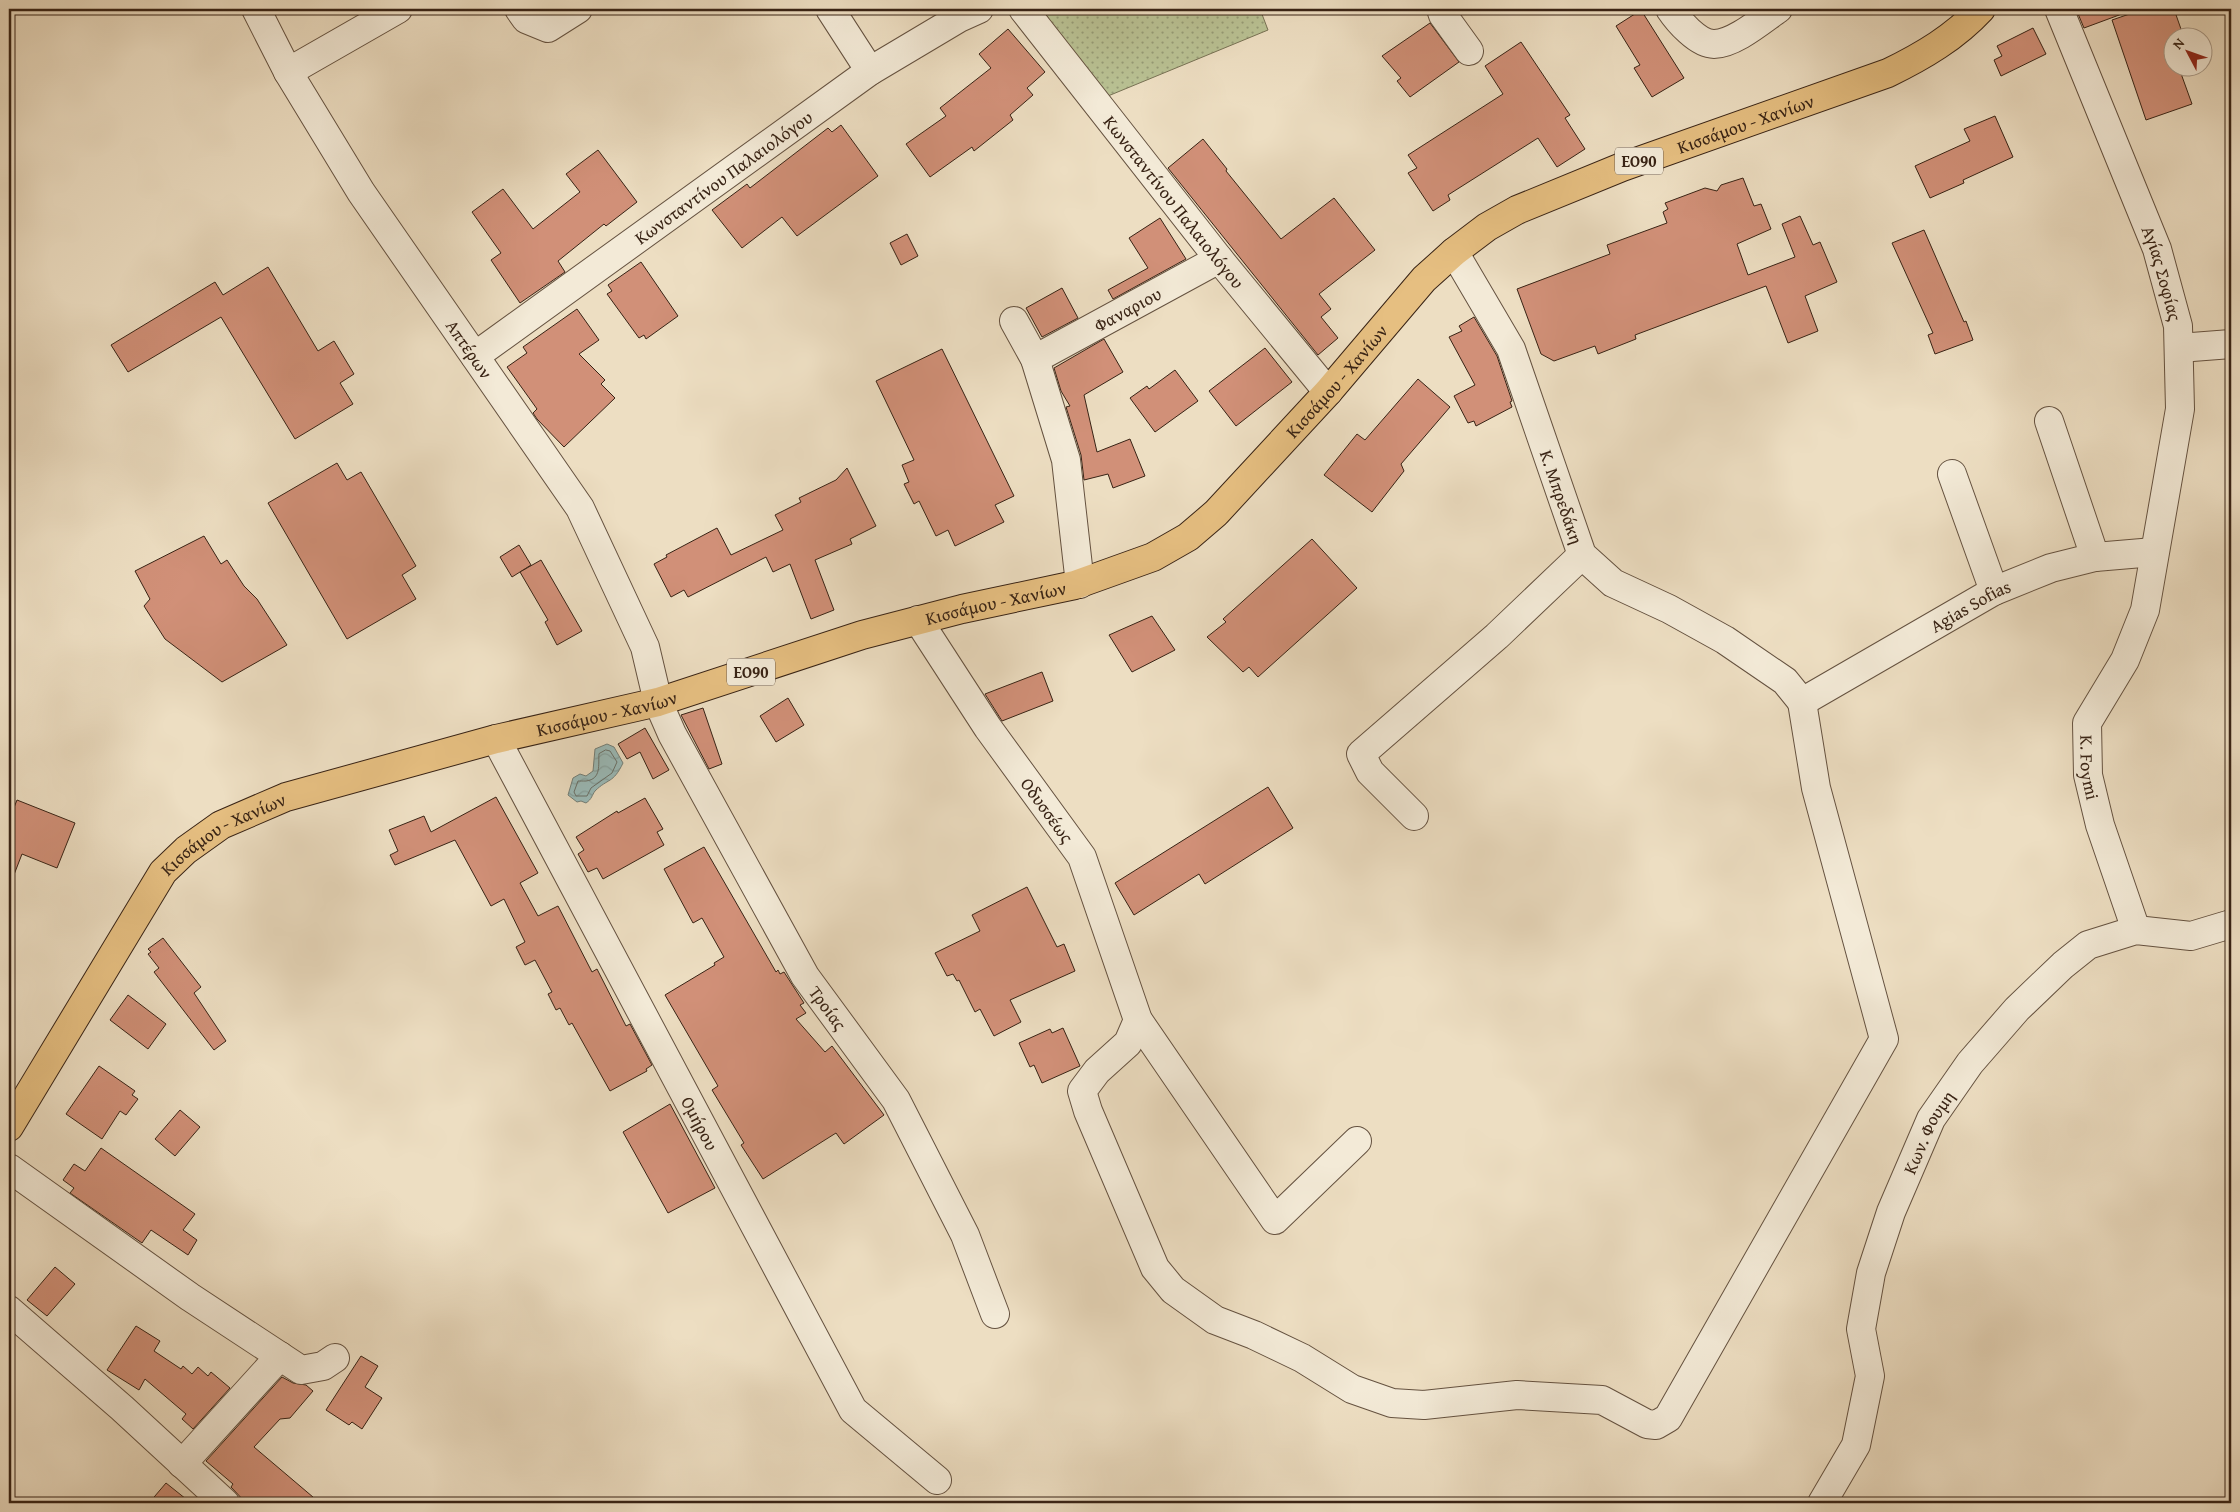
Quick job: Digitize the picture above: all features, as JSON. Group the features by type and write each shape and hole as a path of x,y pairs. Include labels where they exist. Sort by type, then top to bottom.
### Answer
{"main road":[{"name":"Κισσάμου - Χανίων","path":"9,1127 163,872 186,850 221,825 286,797 496,739 658,702 862,635 918,620 1080,584 1153,558 1188,538 1216,513 1328,392 1424,279 1454,252 1487,227 1517,210 1622,167 1888,73 1922,56 1949,38 1981,9"}],"street":[{"name":"Απτέρων","path":"256,9 288,72 361,192 580,508 645,647 658,702"},
{"path":"288,72 398,9"},
{"path":"520,9 526,19 548,28 578,9"},
{"path":"830,9 870,71"},
{"name":"Κωνσταντίνου Παλαιολόγου","path":"475,356 870,71 959,18 979,9"},
{"name":"Κωνσταντίνου Παλαιολόγου","path":"1023,9 1219,259 1328,392"},
{"path":"1441,9 1443,15 1469,51"},
{"path":"1670,9 1694,36 1713,44 1733,39 1778,9"},
{"name":"Αγίας Σοφίας","path":"2059,9 2157,250 2178,326 2180,408 2154,552"},
{"name":"Κ. Μπρεδάκη","path":"1454,252 1511,349 1582,555 1613,583 1669,609 1725,640 1785,681 1802,702"},
{"name":"Φαναριου","path":"1035,359 1219,259"},
{"path":"1014,322 1035,359 1066,460 1080,584"},
{"path":"2178,348 2231,344"},
{"path":"2049,422 2095,558"},
{"path":"1952,474 1994,591"},
{"name":"Agias Sofias","path":"1802,702 1994,591 2052,568 2095,558 2154,552"},
{"name":"K. Foymi","path":"2136,930 2100,825 2088,775 2087,723 2125,660 2145,610 2154,552"},
{"path":"1414,816 1370,772 1361,754 1497,636 1582,555"},
{"name":"Οδυσσέως","path":"918,620 988,728 1082,857 1138,1020 1275,1220 1357,1141"},
{"name":"Τροίας","path":"658,702 672,734 805,976 896,1100 965,1235 995,1314"},
{"path":"1138,1020 1128,1043 1097,1071 1082,1092 1088,1111 1155,1268 1173,1290 1192,1305 1215,1320 1254,1335 1302,1358 1352,1389 1392,1403 1424,1405 1517,1395 1602,1400 1647,1424 1656,1425 1668,1418 1884,1039 1816,788 1802,702"},
{"name":"Ομήρου","path":"496,739 852,1410 937,1480"},
{"name":"Κων. Φουμη","path":"1822,1503 1856,1445 1870,1376 1861,1329 1871,1273 1891,1212 1931,1119 1976,1057 2017,1009 2062,965 2088,945 2136,930 2191,936 2231,924"},
{"path":"9,1168 190,1298 301,1370 323,1366 335,1358"},
{"path":"9,1310 224,1503"},
{"path":"182,1464 280,1356"}],"green space":[{"path":"1040,9 1260,9 1268,30 1108,96"}],"water":[{"path":"607,744 614,747 623,763 613,778 595,791 588,802 577,802 568,795 573,778 580,774 586,776 593,771 595,749"}],"building":[{"path":"2076,9 2130,9 2130,11 2084,28"},
{"path":"2144,9 2174,9 2181,28 2162,28 2162,78 2183,78 2192,104 2146,120 2112,20"},
{"path":"1641,10 1684,78 1652,97 1634,68 1640,65 1616,26"},
{"path":"1430,23 1459,62 1410,97 1397,81 1401,78 1382,56"},
{"path":"2033,28 2046,54 2001,76 1994,60 2002,56 1997,46"},
{"path":"1008,29 1045,72 1027,88 1033,95 1010,115 1013,120 974,151 972,147 930,177 906,144 946,116 940,108 991,68 979,54"},
{"path":"1521,42 1570,115 1565,118 1585,149 1557,167 1538,138 1448,195 1450,200 1433,211 1408,173 1417,168 1408,155 1503,94 1485,66"},
{"path":"1995,116 2013,157 1963,180 1964,183 1930,198 1915,166 1970,141 1964,129"},
{"path":"841,125 878,176 797,236 782,217 742,248 712,210 747,184 750,188 828,128 832,132"},
{"path":"1203,139 1227,169 1226,171 1281,239 1334,198 1375,250 1319,294 1331,309 1321,317 1338,338 1318,355 1168,168"},
{"path":"598,150 637,202 606,226 604,224 558,261 565,272 520,303 491,260 501,253 472,212 503,189 533,229 580,192 566,174"},
{"path":"1743,178 1754,206 1761,204 1771,229 1737,244 1748,275 1795,257 1782,224 1800,216 1813,245 1820,242 1837,282 1805,296 1818,331 1788,343 1766,286 1635,335 1636,339 1598,354 1595,346 1554,361 1541,354 1517,289 1610,254 1607,245 1667,223 1663,212 1668,209 1665,203 1705,188 1717,191 1721,185"},
{"path":"1160,218 1186,259 1113,299 1108,290 1148,268 1129,238"},
{"path":"1924,230 1973,340 1935,354 1928,335 1933,333 1892,243"},
{"path":"907,234 918,256 901,265 890,243"},
{"path":"641,262 678,316 646,339 644,335 639,338 607,294 612,291 608,285"},
{"path":"268,267 318,351 334,341 354,374 340,383 353,404 295,439 221,317 128,372 111,345 215,282 223,295"},
{"path":"1062,288 1078,318 1042,337 1026,308"},
{"path":"577,309 599,340 579,354 605,380 601,384 615,398 564,447 537,419 533,413 537,409 507,367 527,353 523,347"},
{"path":"1474,317 1497,356 1512,401 1510,402 1512,407 1476,426 1474,421 1468,423 1454,396 1475,385 1449,337 1462,331 1459,326"},
{"path":"1104,339 1123,372 1084,395 1097,452 1130,439 1145,476 1113,488 1108,474 1084,480 1081,455 1066,407 1070,406 1061,391 1054,368"},
{"path":"1265,348 1292,382 1236,426 1209,391"},
{"path":"942,349 1014,496 995,505 1004,522 955,546 948,530 936,536 919,501 914,504 904,484 909,482 902,465 914,460 876,381"},
{"path":"1175,370 1198,401 1155,432 1130,398 1147,386 1149,389"},
{"path":"1418,379 1450,407 1401,464 1404,471 1372,512 1324,475 1357,434 1365,440"},
{"path":"337,463 347,480 361,472 416,566 402,575 416,599 347,639 268,503"},
{"path":"847,468 876,526 850,539 852,544 815,560 834,610 811,619 790,564 773,572 766,557 688,597 684,590 671,597 654,564 667,557 666,555 717,528 731,555 783,530 775,515 801,502 799,498 836,480"},
{"path":"204,536 221,564 227,560 244,586 257,599 287,645 222,682 165,639 144,606 150,599 135,571"},
{"path":"1312,539 1357,588 1258,677 1249,667 1243,672 1207,637 1226,622 1223,619"},
{"path":"519,545 531,565 512,577 500,557"},
{"path":"541,560 582,631 557,645 545,622 548,620 520,572"},
{"path":"1152,616 1175,650 1132,672 1109,635"},
{"path":"1042,672 1053,701 1002,721 985,694"},
{"path":"788,698 804,725 776,742 760,716"},
{"path":"703,708 722,764 709,769 681,715"},
{"path":"645,728 669,770 653,779 640,752 627,759 618,744"},
{"path":"1268,787 1293,828 1205,884 1199,874 1134,915 1115,883"},
{"path":"496,797 538,873 520,883 538,916 558,906 592,972 597,969 626,1026 630,1024 652,1065 646,1069 647,1071 610,1091 572,1023 569,1025 560,1008 556,1010 548,994 552,992 535,960 525,965 516,947 525,942 504,899 491,906 455,840 395,865 390,855 398,851 389,830 424,816 431,832"},
{"path":"645,798 663,829 657,832 664,845 603,879 597,868 588,872 578,854 584,850 576,837 617,811 618,813"},
{"path":"17,800 75,823 57,868 22,854 10,885 9,820"},
{"path":"704,847 776,972 778,970 780,974 784,972 804,1003 800,1005 806,1013 796,1019 825,1052 832,1046 884,1115 844,1144 836,1133 763,1179 741,1145 744,1143 712,1090 718,1086 665,995 715,965 714,963 724,957 702,918 693,923 664,869"},
{"path":"1027,887 1057,947 1064,944 1075,971 1010,1000 1021,1022 994,1036 980,1009 975,1012 959,980 957,981 953,974 947,976 935,953 980,931 972,915"},
{"path":"163,938 201,987 194,993 226,1041 214,1050 154,972 159,968 148,954 151,952 148,949"},
{"path":"128,995 166,1024 148,1049 110,1020"},
{"path":"1063,1028 1080,1066 1042,1083 1034,1065 1030,1067 1019,1043 1050,1029 1052,1033"},
{"path":"99,1066 135,1091 132,1095 138,1099 126,1115 120,1111 102,1139 66,1114"},
{"path":"670,1104 715,1188 668,1213 623,1132"},
{"path":"180,1110 200,1127 175,1156 155,1139"},
{"path":"101,1148 195,1214 183,1230 197,1240 188,1255 151,1230 142,1243 70,1193 74,1188 63,1180 74,1164 85,1171"},
{"path":"55,1267 75,1284 47,1316 27,1300"},
{"path":"136,1326 160,1341 154,1351 181,1369 183,1366 192,1374 198,1367 208,1376 211,1372 230,1388 193,1429 182,1419 186,1414 145,1379 139,1390 107,1370"},
{"path":"361,1356 378,1366 365,1387 382,1398 362,1429 352,1422 349,1425 326,1410"},
{"path":"282,1377 293,1383 306,1385 313,1391 290,1418 280,1419 254,1447 320,1503 246,1503 231,1487 233,1484 206,1461"},
{"path":"166,1483 191,1503 149,1503"}]}
